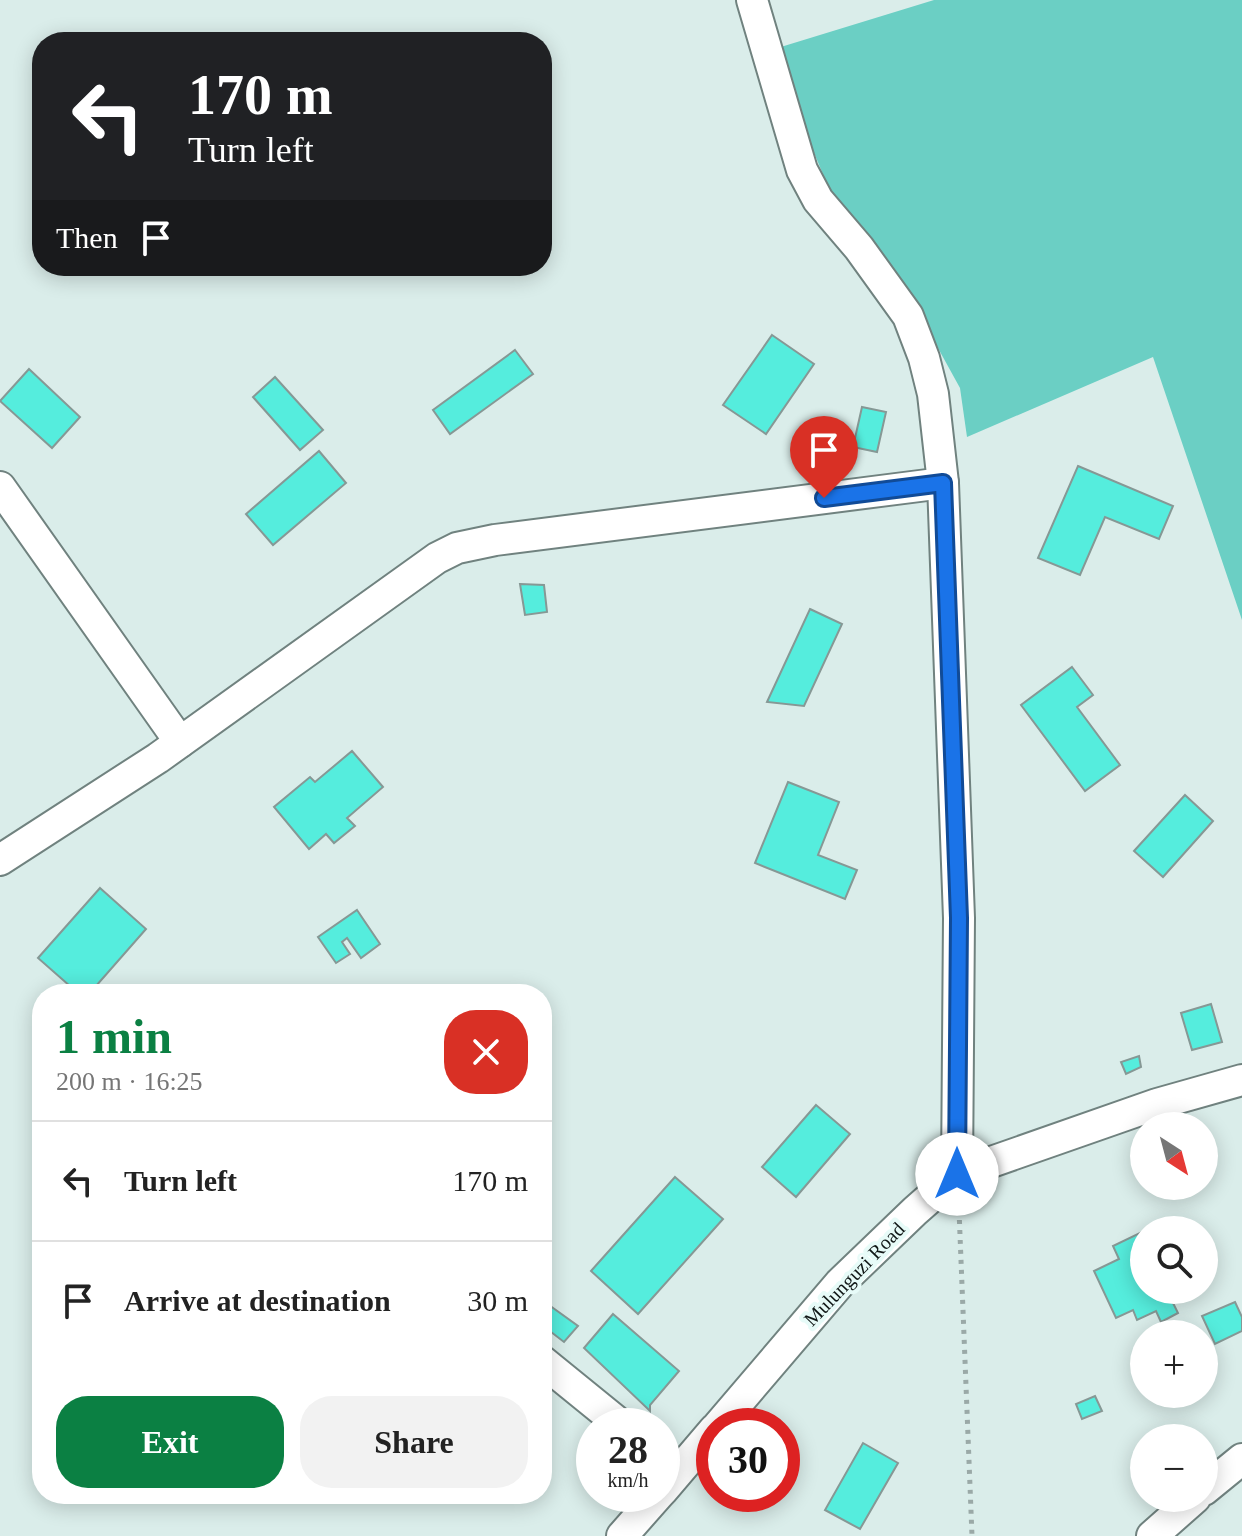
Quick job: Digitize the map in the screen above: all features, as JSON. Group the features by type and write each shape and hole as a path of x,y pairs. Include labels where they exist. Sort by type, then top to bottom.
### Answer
{"street":[{"path":"752,0 809,184 818,200 896,298 916,334 933,394 943,483 959,918 957,1174"},
{"path":"0,860 180,742 437,558 457,548 495,540 943,483"},
{"path":"0,487 180,742"},
{"name":"Mulunguzi Road","path":"733,1408 840,1283 957,1174 1157,1104 1242,1080"},
{"path":"552,1369 600,1408"},
{"name":"Mulunguzi Road","path":"680,1464 696,1448"},
{"path":"1218,1479 1242,1459"},
{"name":"Mulunguzi Road","path":"622,1536 640,1512"},
{"path":"1152,1536 1179,1512"}],"path":[{"path":"957,1174 972,1536"}],"shaded area":[{"path":"934,0 1242,0 1242,620 1153,357 967,437 960,388 933,339 865,252 830,191 771,50"}],"building":[{"path":"772,335 814,364 766,434 723,405"},
{"path":"515,350 533,374 450,434 433,410"},
{"path":"29,369 80,417 52,448 0,401"},
{"path":"275,377 323,430 300,450 253,397"},
{"path":"862,407 886,412 877,452 853,447"},
{"path":"319,451 346,483 273,545 246,514"},
{"path":"1078,466 1173,506 1159,539 1105,517 1080,575 1038,558"},
{"path":"520,584 544,585 547,612 525,615"},
{"path":"810,609 842,624 804,706 767,702"},
{"path":"1072,667 1093,695 1077,707 1120,765 1085,791 1021,705"},
{"path":"352,751 383,787 347,818 355,826 334,843 326,834 309,849 274,807 310,777 315,782"},
{"path":"788,782 839,802 818,855 857,870 845,899 755,863"},
{"path":"1185,795 1213,821 1163,877 1134,851"},
{"path":"100,888 146,929 98,984 68,984 38,958"},
{"path":"357,910 380,944 361,958 347,938 342,942 350,954 336,963 318,937"},
{"path":"1211,1004 1222,1042 1192,1050 1181,1013"},
{"path":"1139,1056 1141,1067 1126,1074 1121,1062"},
{"path":"816,1105 850,1134 796,1197 762,1167"},
{"path":"675,1177 723,1219 638,1314 591,1271"},
{"path":"1130,1238 1130,1304 1174,1304 1178,1313 1160,1320 1156,1311 1137,1320 1133,1310 1116,1318 1094,1271 1119,1259 1113,1246"},
{"path":"1235,1302 1242,1317 1242,1331 1218,1343 1218,1320 1204,1320 1202,1316"},
{"path":"552,1307 578,1326 564,1342 552,1333"},
{"path":"613,1314 679,1371 647,1408 584,1348"},
{"path":"1095,1396 1102,1411 1082,1419 1076,1404"},
{"path":"863,1443 898,1463 860,1529 825,1510"}],"route":[{"path":"824,498 943,483 959,918 957,1174"}]}
